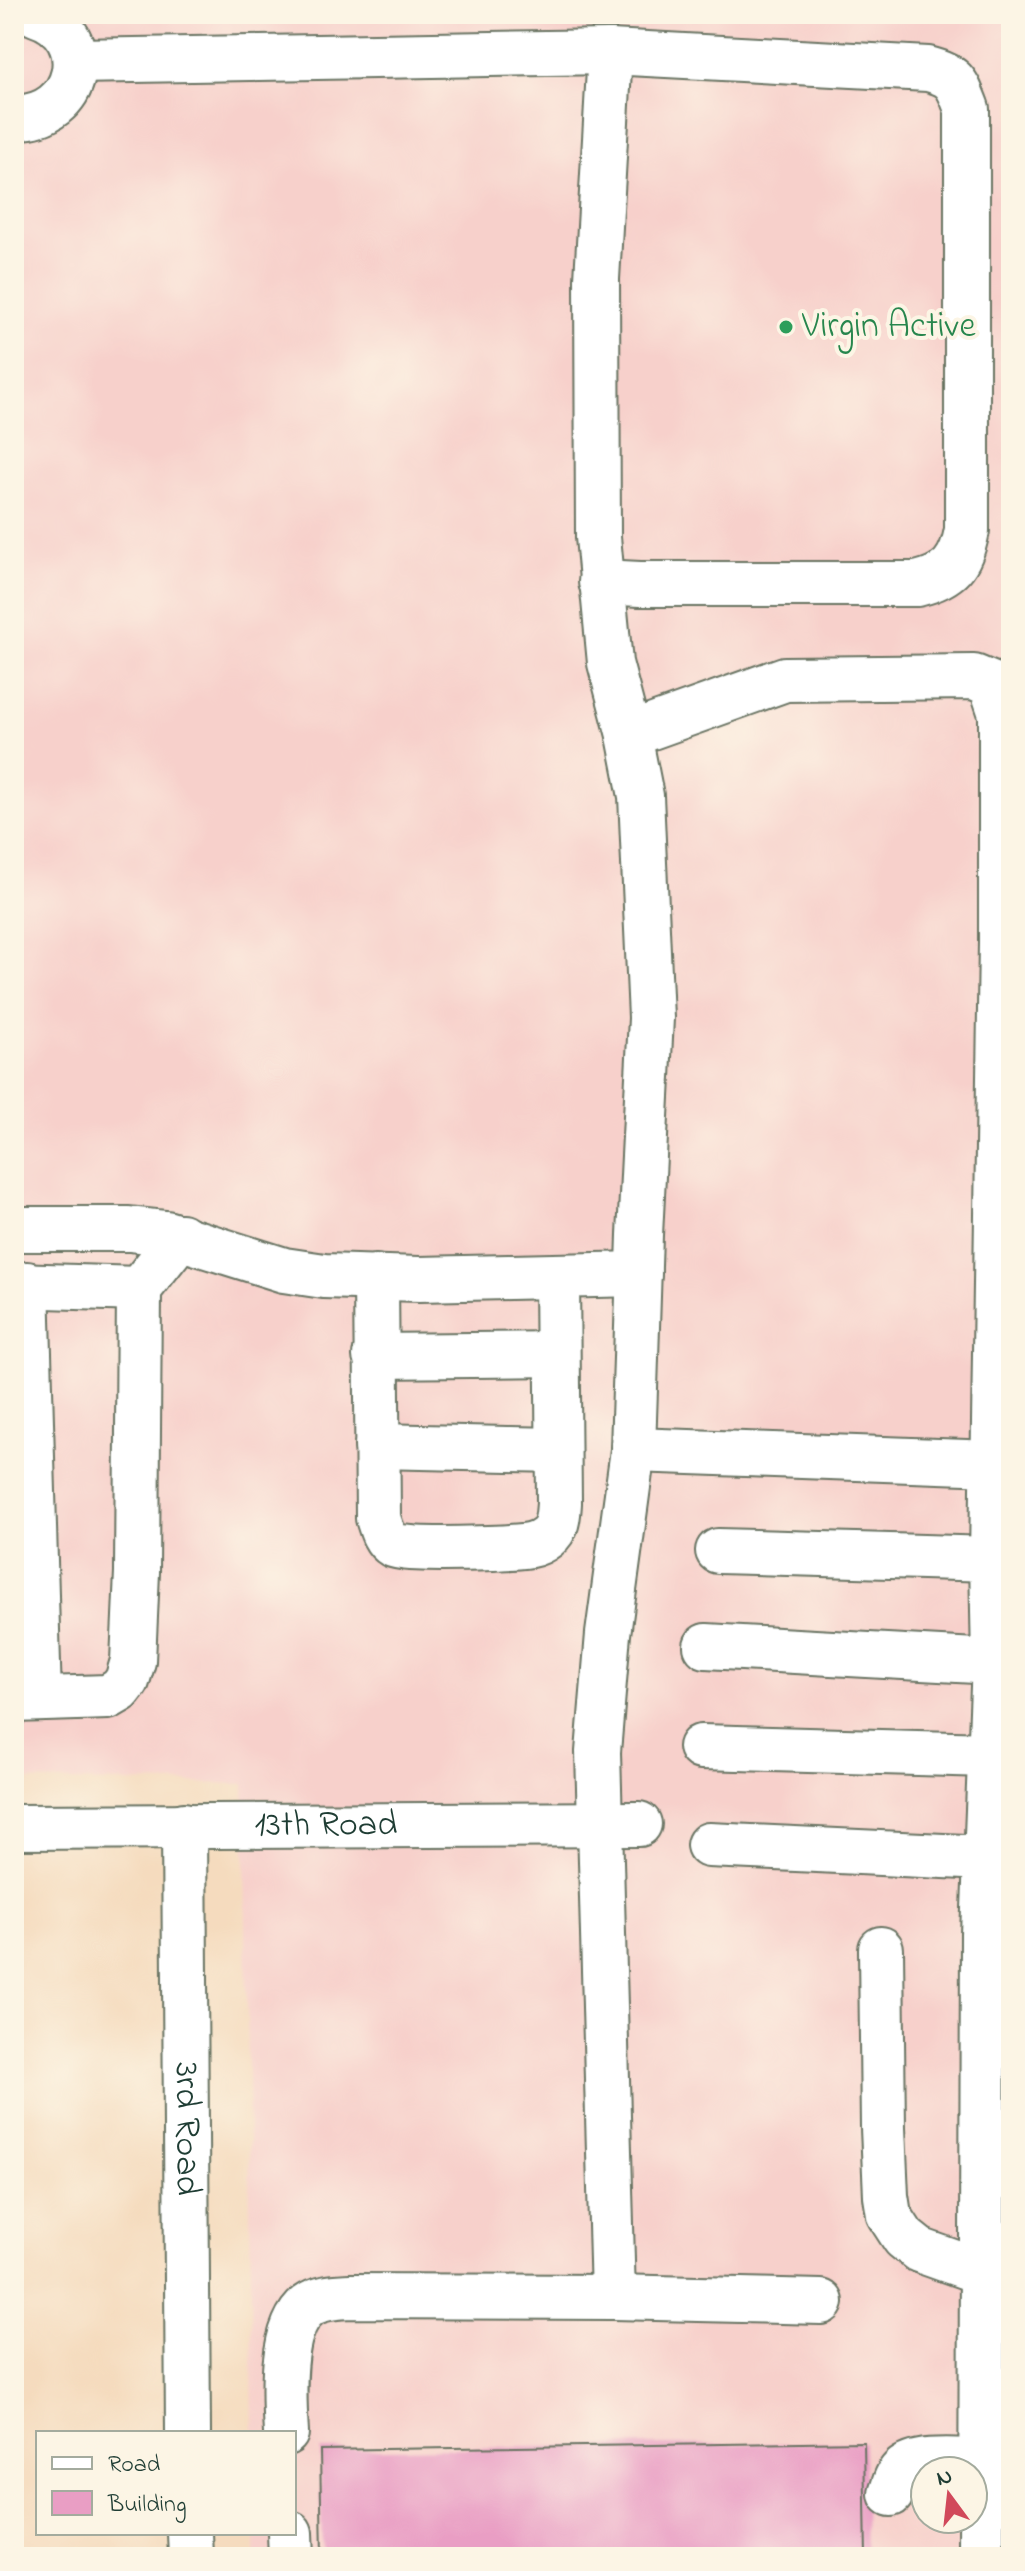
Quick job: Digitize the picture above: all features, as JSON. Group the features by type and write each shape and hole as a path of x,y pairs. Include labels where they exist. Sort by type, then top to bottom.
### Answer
{"street":[{"path":"14,117 30,118 55,107 71,87 60,37 309,26 388,54 610,52 928,69 957,81 967,109 967,530 957,562 940,576 917,584 601,582"},
{"path":"610,52 597,279 598,537 610,663 641,796 651,1018 633,1450 615,1577 598,1752 619,1824 613,2297"},
{"path":"629,735 785,679 974,677 991,684 1001,714 1001,941 992,1559 994,1662 983,1950 980,2455"},
{"path":"14,1229 129,1229 181,1236 233,1256 284,1270 324,1276 639,1274"},
{"path":"139,1289 21,1285 27,1700 108,1697 127,1681 133,1661 137,1572 139,1289 181,1236"},
{"path":"376,1277 378,1518 382,1532 395,1547 414,1548 523,1546 545,1539 558,1522 557,1276"},
{"path":"375,1356 557,1354"},
{"path":"377,1446 558,1450"},
{"path":"633,1450 994,1463"},
{"path":"718,1551 992,1559"},
{"path":"706,1646 994,1662"},
{"path":"701,1747 990,1755"},
{"name":"13th Road","path":"14,1827 619,1824"},
{"name":"3rd Road","path":"184,1825 188,2431"},
{"path":"709,1845 986,1858"},
{"path":"881,1949 883,2128 889,2215 904,2238 919,2250 981,2272"},
{"path":"286,2431 284,2399 290,2331 298,2316 310,2304 325,2299 351,2296 613,2297 821,2302"},
{"path":"891,2494 898,2473 909,2465"},
{"path":"190,2535 191,2557"},
{"path":"290,2535 291,2557"},
{"path":"981,2535 981,2557"}],"shaded area":[{"path":"14,14 1011,14 1011,2557 255,2557 255,2535 296,2535 296,2431 253,2431 244,1784 14,1780"}],"building":[{"path":"864,2442 866,2557 322,2557 320,2450"}],"place":[{"name":"Virgin Active","path":"786,327"}]}
